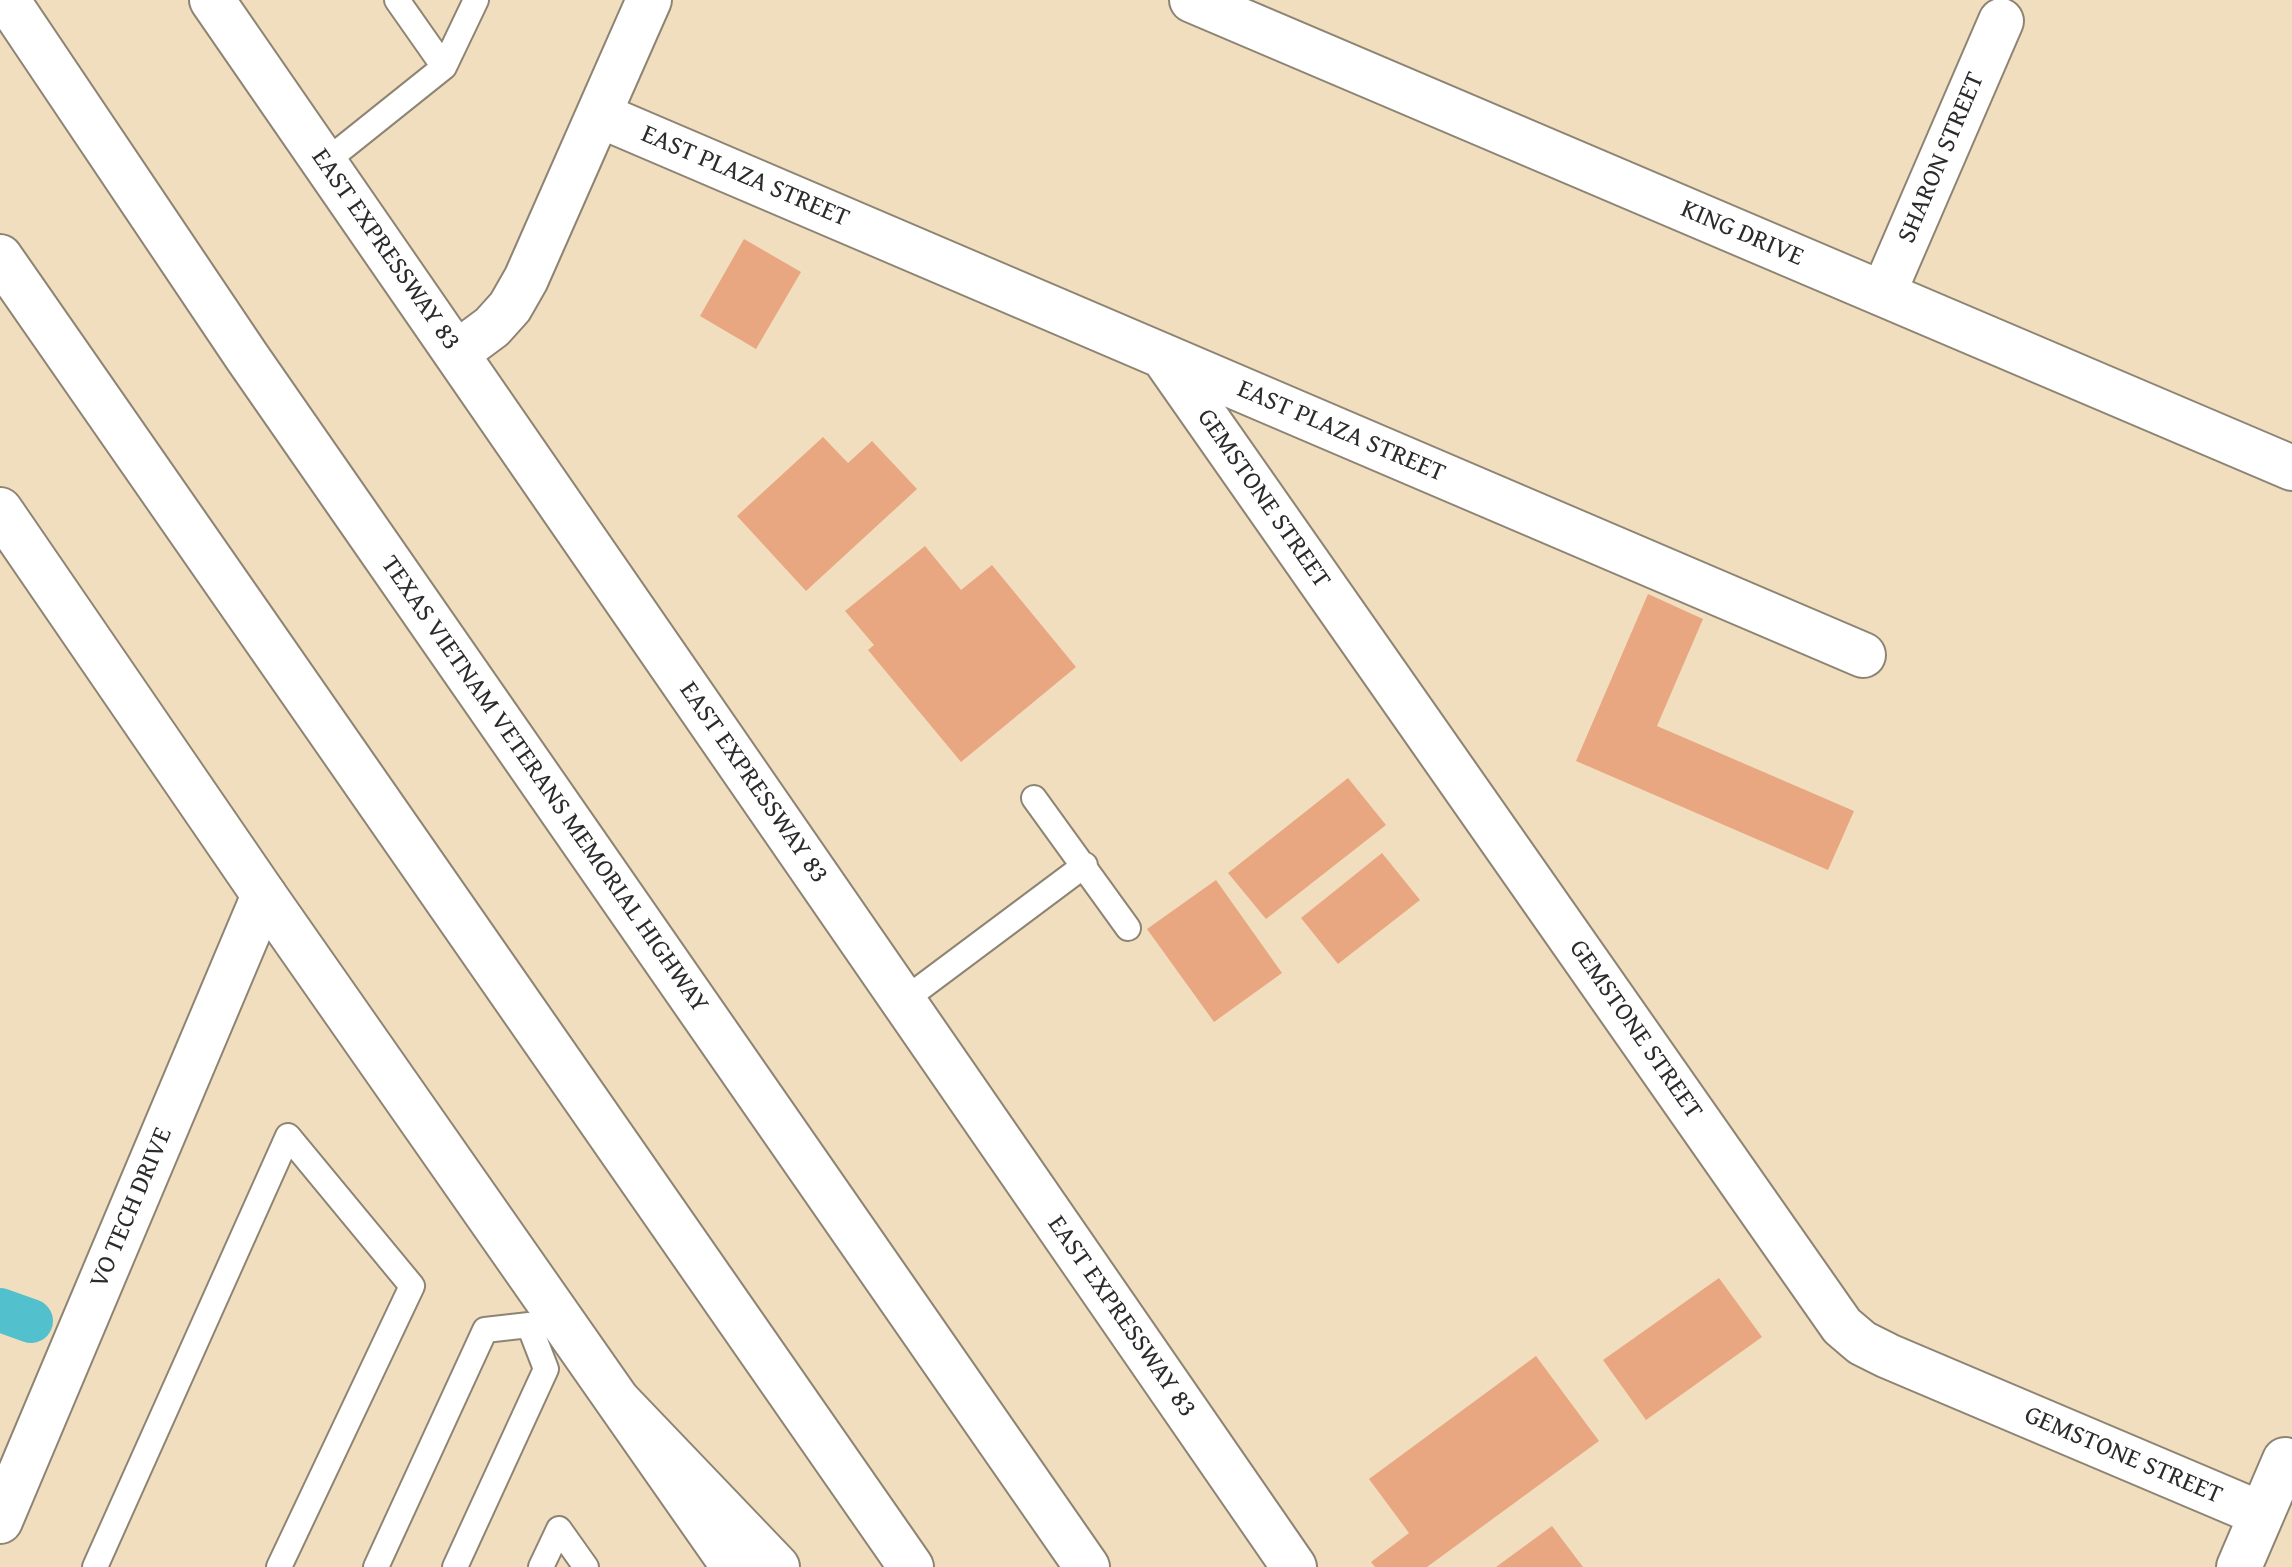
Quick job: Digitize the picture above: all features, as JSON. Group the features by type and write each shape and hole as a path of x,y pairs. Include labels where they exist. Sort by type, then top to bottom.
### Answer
{"main road":[{"name":"TEXAS VIETNAM VETERANS MEMORIAL HIGHWAY","path":"7,0 247,357 1087,1567"},
{"name":"EAST EXPRESSWAY 83","path":"212,0 1294,1567"},
{"path":"457,353 492,327 510,307 526,279 649,0"},
{"name":"KING DRIVE","path":"1192,0 2292,468"},
{"name":"SHARON STREET","path":"1883,294 2001,21"},
{"name":"EAST PLAZA STREET","path":"599,115 1863,655"},
{"path":"0,257 911,1567"},
{"name":"GEMSTONE STREET","path":"1163,356 1842,1326 1862,1343 1888,1356 2261,1514"},
{"path":"0,510 264,895 538,1312 620,1403 777,1567"},
{"name":"VO TECH DRIVE","path":"0,1521 264,895"},
{"path":"620,1403 734,1567"},
{"path":"2239,1567 2285,1460"}],"lane":[{"path":"397,0 444,67"},
{"path":"324,163 444,67 476,0"},
{"path":"1034,798 1128,928"},
{"path":"903,1001 1085,865"},
{"path":"99,1564 288,1136 412,1286 279,1567"},
{"path":"376,1567 485,1330 538,1312 546,1369 455,1567"},
{"path":"541,1567 559,1529 586,1567"}],"building":[{"path":"744,239 801,272 756,349 700,316"},
{"path":"823,437 848,463 872,441 917,489 806,591 737,516"},
{"path":"925,546 961,590 992,565 1076,667 961,762 868,650 874,645 845,611"},
{"path":"1648,594 1703,619 1657,726 1854,811 1828,870 1576,761"},
{"path":"1348,778 1386,825 1266,919 1228,873"},
{"path":"1382,853 1420,900 1338,964 1301,918"},
{"path":"1216,880 1282,973 1214,1022 1147,929"},
{"path":"1719,1278 1762,1337 1646,1420 1603,1360"},
{"path":"1536,1356 1599,1441 1427,1567 1375,1567 1371,1562 1409,1533 1369,1479"},
{"path":"1552,1526 1583,1567 1496,1567"}],"waterway":[{"path":"0,1310 31,1321"}]}
